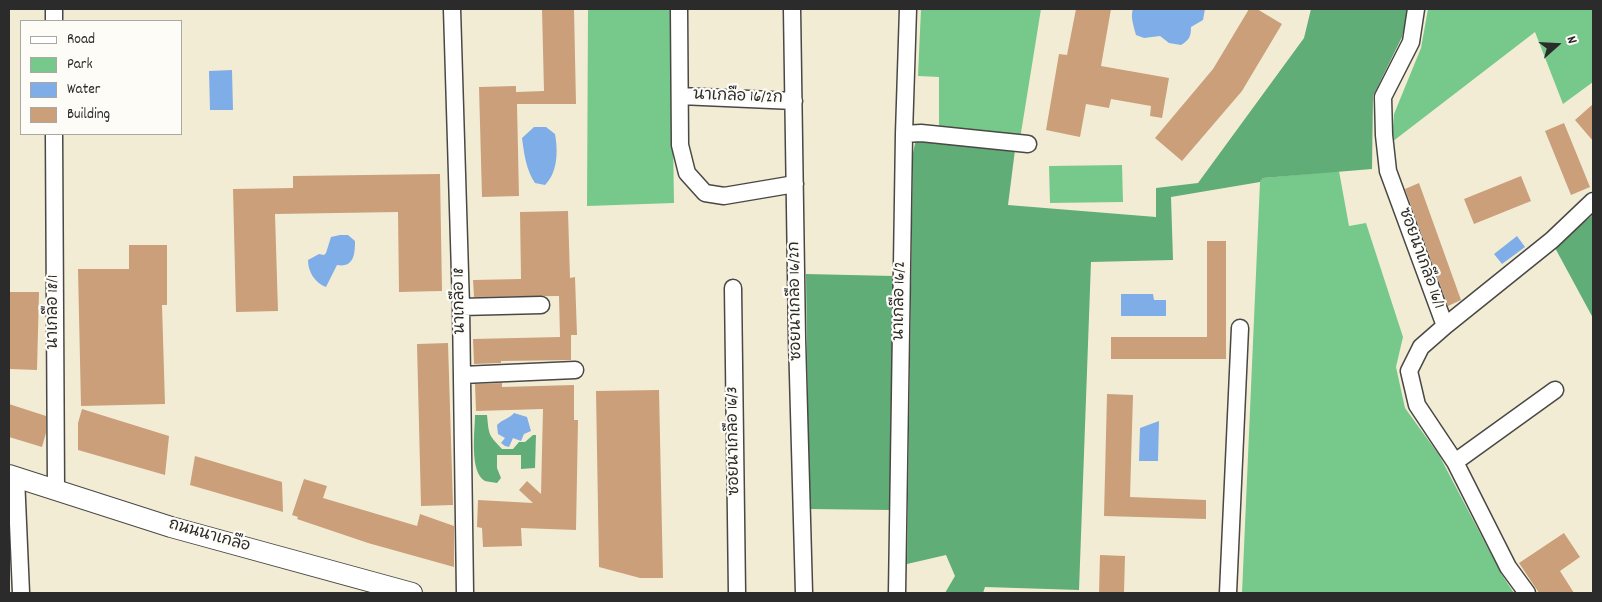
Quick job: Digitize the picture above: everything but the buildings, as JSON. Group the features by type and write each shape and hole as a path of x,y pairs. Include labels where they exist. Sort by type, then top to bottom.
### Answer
{"street":[{"name":"นาเกลือ 18","path":"452,9 461,307 465,593"},
{"name":"นาเกลือ 16/2ก","path":"679,9 680,96 794,101"},
{"name":"ซอยนาเกลือ 16/2ก","path":"792,9 804,593"},
{"name":"นาเกลือ 16/2","path":"897,593 904,134 908,9"},
{"name":"ซอยนาเกลือ 16/1","path":"1416,9 1411,42 1383,98 1384,135 1388,171 1445,326 1421,347 1409,371 1417,405 1455,462 1508,567 1527,593"},
{"path":"680,96 680,145 682,156 687,173 705,193 724,196 795,184"},
{"path":"904,134 921,133 1028,144"},
{"name":"นาเกลือ 18/1","path":"54,135 56,490"},
{"path":"1445,326 1552,240 1593,201"},
{"name":"ซอยนาเกลือ 16/3","path":"733,288 737,593"},
{"path":"461,307 541,305"},
{"path":"1228,593 1240,328"},
{"path":"462,375 575,370"},
{"path":"1455,462 1555,390"},
{"path":"12,476 21,593"},
{"name":"ถนนนาเกลือ","path":"12,476 171,527 412,593"}],"green space":[{"path":"588,9 671,9 674,203 587,206"},
{"path":"921,9 1041,9 1020,139 939,131 939,77 918,76"},
{"path":"1311,9 1408,9 1402,37 1373,96 1372,169 1263,178 1260,182 1171,197 1173,260 1091,262 1079,590 985,587 983,593 945,593 955,576 946,555 907,564 913,153 916,139 1015,150 1008,205 1156,217 1156,188 1198,183 1304,38"},
{"path":"1428,9 1593,9 1593,82 1563,104 1535,32 1392,142 1394,114 1421,48"},
{"path":"1122,165 1123,202 1050,203 1049,166"},
{"path":"1339,171 1349,226 1366,223 1403,337 1396,367 1405,408 1439,455 1502,575 1514,593 1242,593 1260,182 1263,178"},
{"path":"1593,215 1593,318 1554,246"},
{"path":"806,274 894,276 890,510 809,509"},
{"path":"475,415 487,415 490,434 502,449 513,449 519,442 525,442 533,435 536,435 535,468 521,469 521,455 497,455 497,468 501,478 497,483 485,481 480,476 475,460"}],"water":[{"path":"1133,9 1205,9 1203,20 1191,27 1189,38 1181,45 1169,43 1160,36 1144,38 1136,35 1132,19"},
{"path":"232,70 233,110 210,110 209,71"},
{"path":"534,127 546,127 555,134 557,147 555,168 545,185 535,183 527,167 522,138"},
{"path":"348,235 355,241 354,255 347,264 337,265 326,287 313,276 309,269 308,260 319,254 324,255 331,237"},
{"path":"1517,236 1525,247 1502,264 1494,254"},
{"path":"1121,294 1153,294 1154,300 1166,300 1166,316 1121,316"},
{"path":"514,413 527,417 531,431 524,434 521,441 513,438 509,447 501,443 505,438 498,434 497,425"},
{"path":"1159,421 1158,461 1139,461 1140,428"}]}
